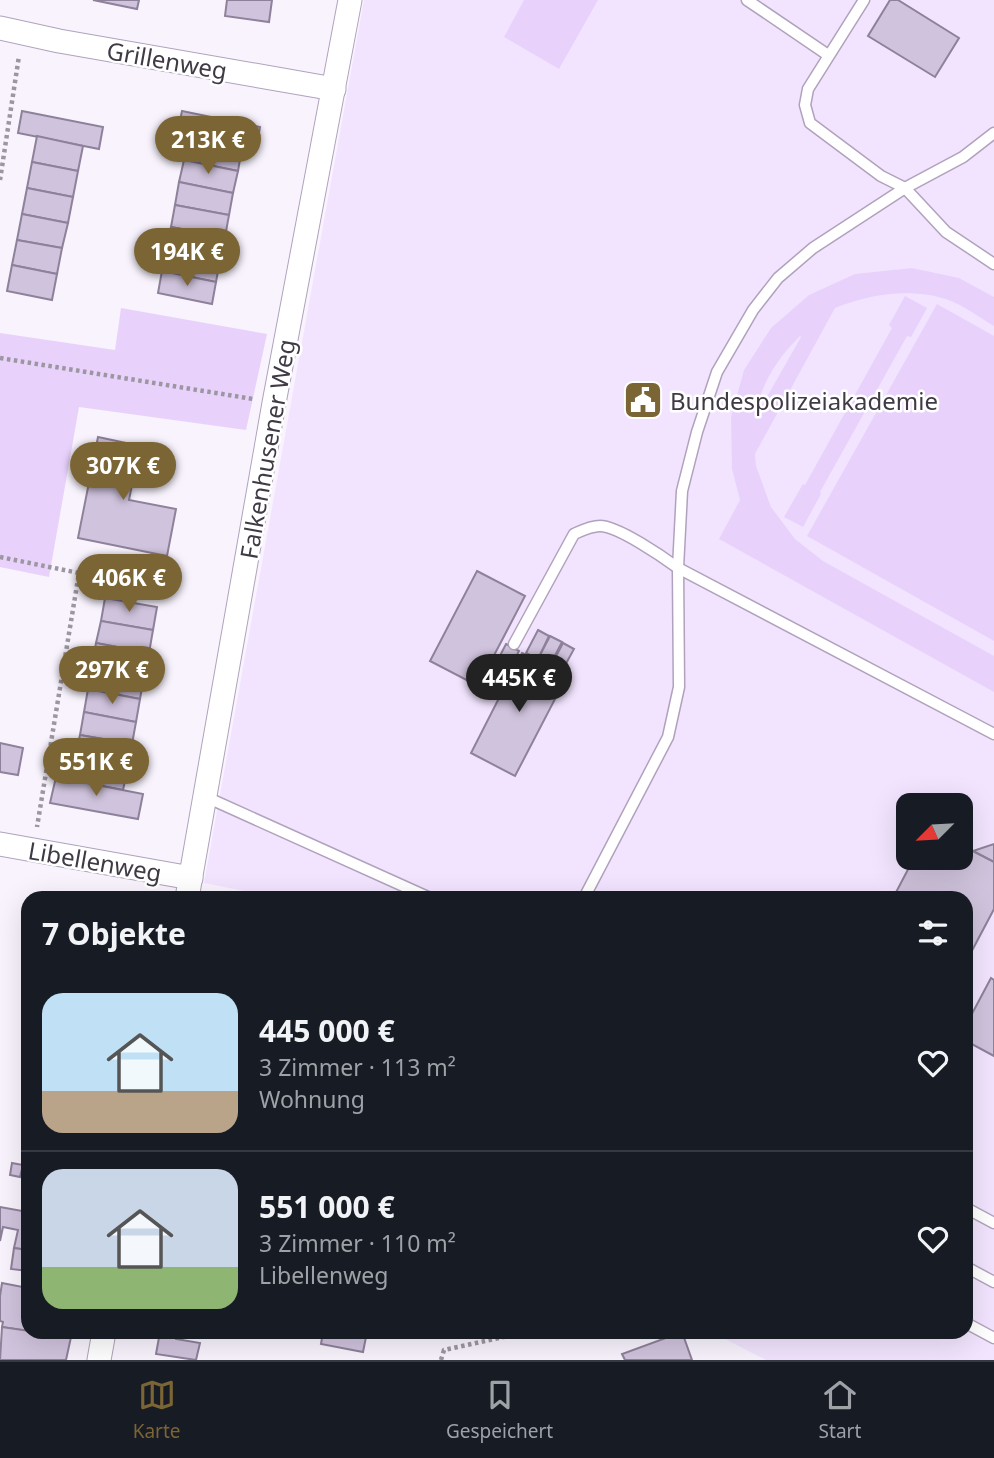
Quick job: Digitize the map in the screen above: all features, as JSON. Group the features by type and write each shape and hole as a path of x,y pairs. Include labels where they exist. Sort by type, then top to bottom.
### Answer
{"street":[{"name":"Falkenhusener Weg","path":"189,888 274,403 350,0"},
{"name":"Grillenweg","path":"0,28 334,89"},
{"name":"Libellenweg","path":"0,844 34,849 189,888"},
{"path":"99,1360 103,1339"}],"lane":[{"path":"747,0 828,55"},
{"path":"864,0 808,89 805,105 810,123 881,176 905,188 946,232 994,264"},
{"path":"588,891 668,737 679,688 678,568 682,491 697,432 717,372 752,310 778,278 813,248 905,188 963,157 994,133"},
{"path":"514,644 574,534 586,528 603,526 655,551 678,568 994,734"},
{"path":"206,797 414,891"},
{"path":"973,1212 994,1223"},
{"path":"973,1271 994,1282"},
{"path":"973,1327 994,1338"}],"path":[{"path":"0,180 23,33"},
{"path":"0,358 274,403"},
{"path":"0,557 79,573 34,849"},
{"path":"441,1360 444,1350 494,1339"}],"shaded area":[{"name":"Bundespolizeiakademie","path":"364,0 994,0 994,1360 766,1360 726,1339 973,1339 973,891 245,891 204,883"},
{"path":"524,0 598,0 559,69 504,37"},
{"path":"912,268 959,278 994,297 994,326 951,301 922,294 878,296 835,308 755,454 756,466 771,507 795,539 823,561 994,656 994,692 719,539 740,500 732,469 731,417 744,370 771,328 809,295 855,274","holes":["801,337 756,416 761,393 771,372 784,353"]},
{"path":"905,296 927,308 911,337 907,336 803,527 784,517 803,484 805,485 892,328 889,325"},
{"path":"937,304 994,336 994,641 807,536"},
{"path":"121,308 267,334 246,430 79,407 49,577 0,567 0,333 115,350"}],"building":[{"path":"93,0 139,0 137,9"},
{"path":"227,0 272,0 269,22 225,16"},
{"path":"890,0 898,0 959,38 935,77 868,36"},
{"path":"22,111 103,127 99,149 18,133"},
{"path":"182,111 260,127 256,151 177,135"},
{"path":"37,136 83,146 78,171 32,162"},
{"path":"188,138 242,148 238,171 184,160"},
{"path":"184,160 238,171 233,193 179,182"},
{"path":"32,162 78,171 73,197 27,188"},
{"path":"179,182 233,193 229,215 175,205"},
{"path":"27,188 73,197 68,223 22,214"},
{"path":"175,205 229,215 225,237 171,227"},
{"path":"22,214 68,223 62,248 17,240"},
{"path":"171,227 225,237 220,260 167,249"},
{"path":"17,240 62,248 57,274 12,265"},
{"path":"167,249 220,260 216,282 162,271"},
{"path":"12,265 57,274 52,300 7,291"},
{"path":"162,271 216,282 212,304 158,293"},
{"path":"98,437 150,448 144,477 134,475 129,500 176,509 167,556 78,538"},
{"path":"477,571 525,596 478,686 430,661"},
{"path":"105,598 157,607 153,630 101,621"},
{"path":"101,621 153,630 149,653 96,643"},
{"path":"538,630 549,636 538,659 526,653"},
{"path":"550,636 562,642 550,665 538,659"},
{"path":"96,643 149,653 144,676 92,666"},
{"path":"563,643 574,649 562,671 551,666"},
{"path":"506,644 519,651 504,679 491,673"},
{"path":"522,653 567,676 515,776 471,753"},
{"path":"92,666 144,676 140,699 88,689"},
{"path":"88,689 140,699 136,722 84,712"},
{"path":"84,712 136,722 132,744 80,735"},
{"path":"80,735 132,744 128,767 75,757"},
{"path":"0,743 23,748 18,775 0,772"},
{"path":"75,757 128,767 123,790 71,780"},
{"path":"56,777 143,794 138,819 50,803"},
{"path":"994,844 994,862 973,851"},
{"path":"973,851 994,862 994,909 973,949 973,891 897,891 908,870 973,870"},
{"path":"991,978 994,980 994,1056 973,1045 973,1012"},
{"path":"12,1163 21,1165 20,1177 10,1175"},
{"path":"0,1207 21,1211 21,1249 14,1248 18,1230 3,1227 0,1241"},
{"path":"14,1248 21,1249 21,1270 11,1269"},
{"path":"2,1283 21,1287 21,1330 2,1327"},
{"path":"2,1327 21,1330 21,1339 71,1339 66,1360 0,1360"},
{"path":"159,1339 200,1343 196,1360 156,1354"},
{"path":"322,1339 366,1339 363,1352 321,1344"},
{"path":"663,1339 684,1339 692,1360 625,1360 622,1354"}],"place":[{"name":"Bundespolizeiakademie","path":"643,400"}]}
